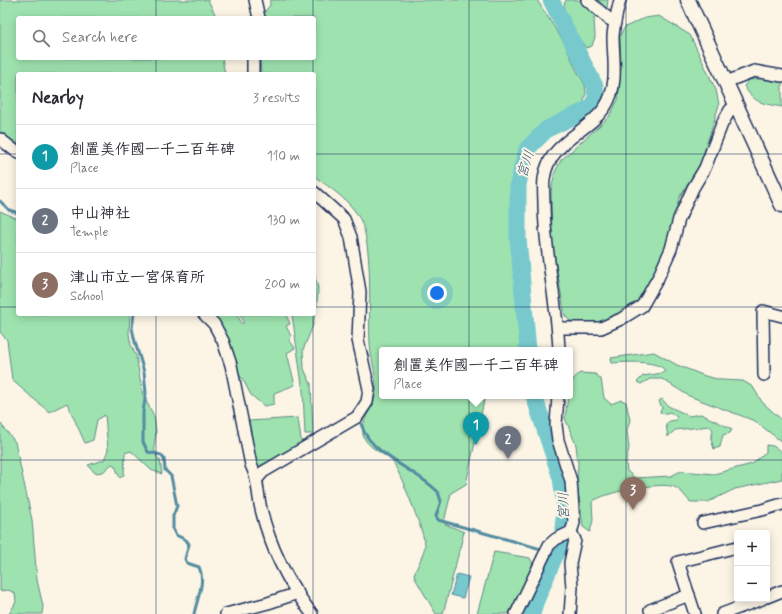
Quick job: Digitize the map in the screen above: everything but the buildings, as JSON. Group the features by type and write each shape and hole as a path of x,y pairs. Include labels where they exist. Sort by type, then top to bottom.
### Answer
{"main road":[{"path":"688,0 782,205"}],"street":[{"path":"255,0 259,16"},
{"path":"587,0 614,22"},
{"path":"559,347 558,328 546,248 544,178 549,164 563,144 598,116 606,107 611,95 614,78 614,22 620,0"},
{"path":"253,60 253,72"},
{"path":"726,82 754,71 782,76"},
{"path":"558,328 601,328 621,319 642,306 658,278 671,249 679,219 693,188 706,168 722,124 730,110 736,105"},
{"path":"0,139 16,151"},
{"path":"258,478 263,472 357,417 367,402 369,381 358,340 360,292 351,237 344,219 316,194"},
{"path":"764,375 763,311 782,316"},
{"path":"206,316 214,324 223,341 231,365 251,465 258,478 261,508 268,534 298,593 312,614"},
{"path":"516,614 549,545 556,539 570,533 574,522 571,481 558,440 556,425 558,399"},
{"path":"703,523 776,507 782,504"},
{"path":"570,533 575,540 570,564 572,587 570,614"},
{"path":"696,614 678,562 734,548"},
{"path":"770,596 782,591"},
{"path":"226,614 257,610 298,593"},
{"path":"650,610 689,595"},
{"path":"722,614 744,610 757,602"}],"green space":[{"path":"0,0 208,0 216,16 16,16 16,60 222,60 225,72 16,72 16,145 0,133"},
{"path":"270,0 537,0 565,44 585,85 586,93 583,105 538,129 532,134 527,143 514,187 519,288 525,347 379,347 379,399 484,399 466,484 451,493 444,522 445,524 464,532 443,614 436,614 415,578 414,574 425,545 406,488 392,461 371,446 363,435 364,424 376,392 376,380 370,344 370,280 367,246 364,231 356,212 345,200 316,178 316,72 261,72 260,60 316,60 316,16 264,16 264,13 270,5"},
{"path":"566,0 608,0 607,8 602,9 594,18 595,37 592,46 586,48 566,19 564,6"},
{"path":"659,16 690,35 716,90 719,105 701,162 679,198 668,243 657,271 640,300 628,310 599,324 582,325 569,320 565,316 552,242 551,191 555,172 561,160 609,117 618,100 621,68 620,35 625,27 645,18"},
{"path":"765,78 782,82 782,107 769,105 756,100 744,86 749,80"},
{"path":"0,211 16,218 16,316 130,316 129,334 131,345 136,356 143,395 154,416 156,431 154,447 157,458 160,460 162,474 151,470 131,451 125,453 124,475 120,478 115,466 112,464 103,472 95,473 88,465 104,460 108,450 105,415 97,420 93,440 85,443 67,403 49,412 12,380 7,340 0,332"},
{"path":"316,280 318,288 316,308"},
{"path":"209,316 238,316 242,324 244,322 241,316 288,316 290,324 286,326 291,336 290,341 295,348 287,353 295,385 274,393 274,404 264,406 251,395 242,378 238,376"},
{"path":"292,316 315,316 313,325 303,350 304,369 311,384 313,434 305,434 303,391"},
{"path":"654,352 677,365 705,376 721,380 743,381 753,387 762,402 782,420 782,442 755,421 689,396 662,379 650,379 641,384 637,382 643,376 663,373 665,370 661,367 640,362 612,363 611,358"},
{"path":"580,373 595,374 601,379 604,398 611,404 621,400 626,402 630,420 627,430 629,448 626,462 627,471 635,478 671,476 681,471 714,474 752,464 766,452 766,445 773,446 782,452 782,479 735,489 708,502 690,502 679,490 671,486 664,485 630,489 607,495 592,502 593,520 590,532 583,527 577,483 578,463 576,445 565,418 568,399 573,399 573,381"},
{"path":"662,399 668,406 689,416 701,414 732,429 730,433 723,435 720,447 714,449 711,439 713,430 710,426 675,430 668,437 666,424 670,421 676,420 677,417 670,412 662,414 660,412 662,408 659,401"},
{"path":"298,418 302,447 257,467 249,421"},
{"path":"0,423 15,442 32,520 37,580 43,606 42,614 9,614 16,602 15,593 8,590 0,591"},
{"path":"494,552 530,558 533,564 520,594 508,614 477,614"}],"water":[{"path":"457,574 469,577 463,598 451,595"}],"waterway":[{"name":"宮川","path":"528,347 518,238 518,185 522,167 527,149 547,129 593,107 596,97 595,86 551,0"},
{"path":"0,201 9,210 16,212"},
{"path":"134,316 132,328 144,372 146,393 143,412 143,442 148,452 161,455 164,459 165,470 171,476 177,506 173,516 173,529 176,535 186,540 189,544 185,559 187,563 199,567 201,572 202,578 194,614"},
{"name":"宮川","path":"532,614 535,603 562,539 565,508 561,478 535,399"},
{"path":"360,417 363,430 370,441 438,492 441,501 436,516 438,520 541,549"}],"place":[{"name":"創置美作國一千二百年碑","path":"476,445"},
{"name":"中山神社","path":"508,459"},
{"name":"津山市立一宮保育所","path":"633,510"}]}
